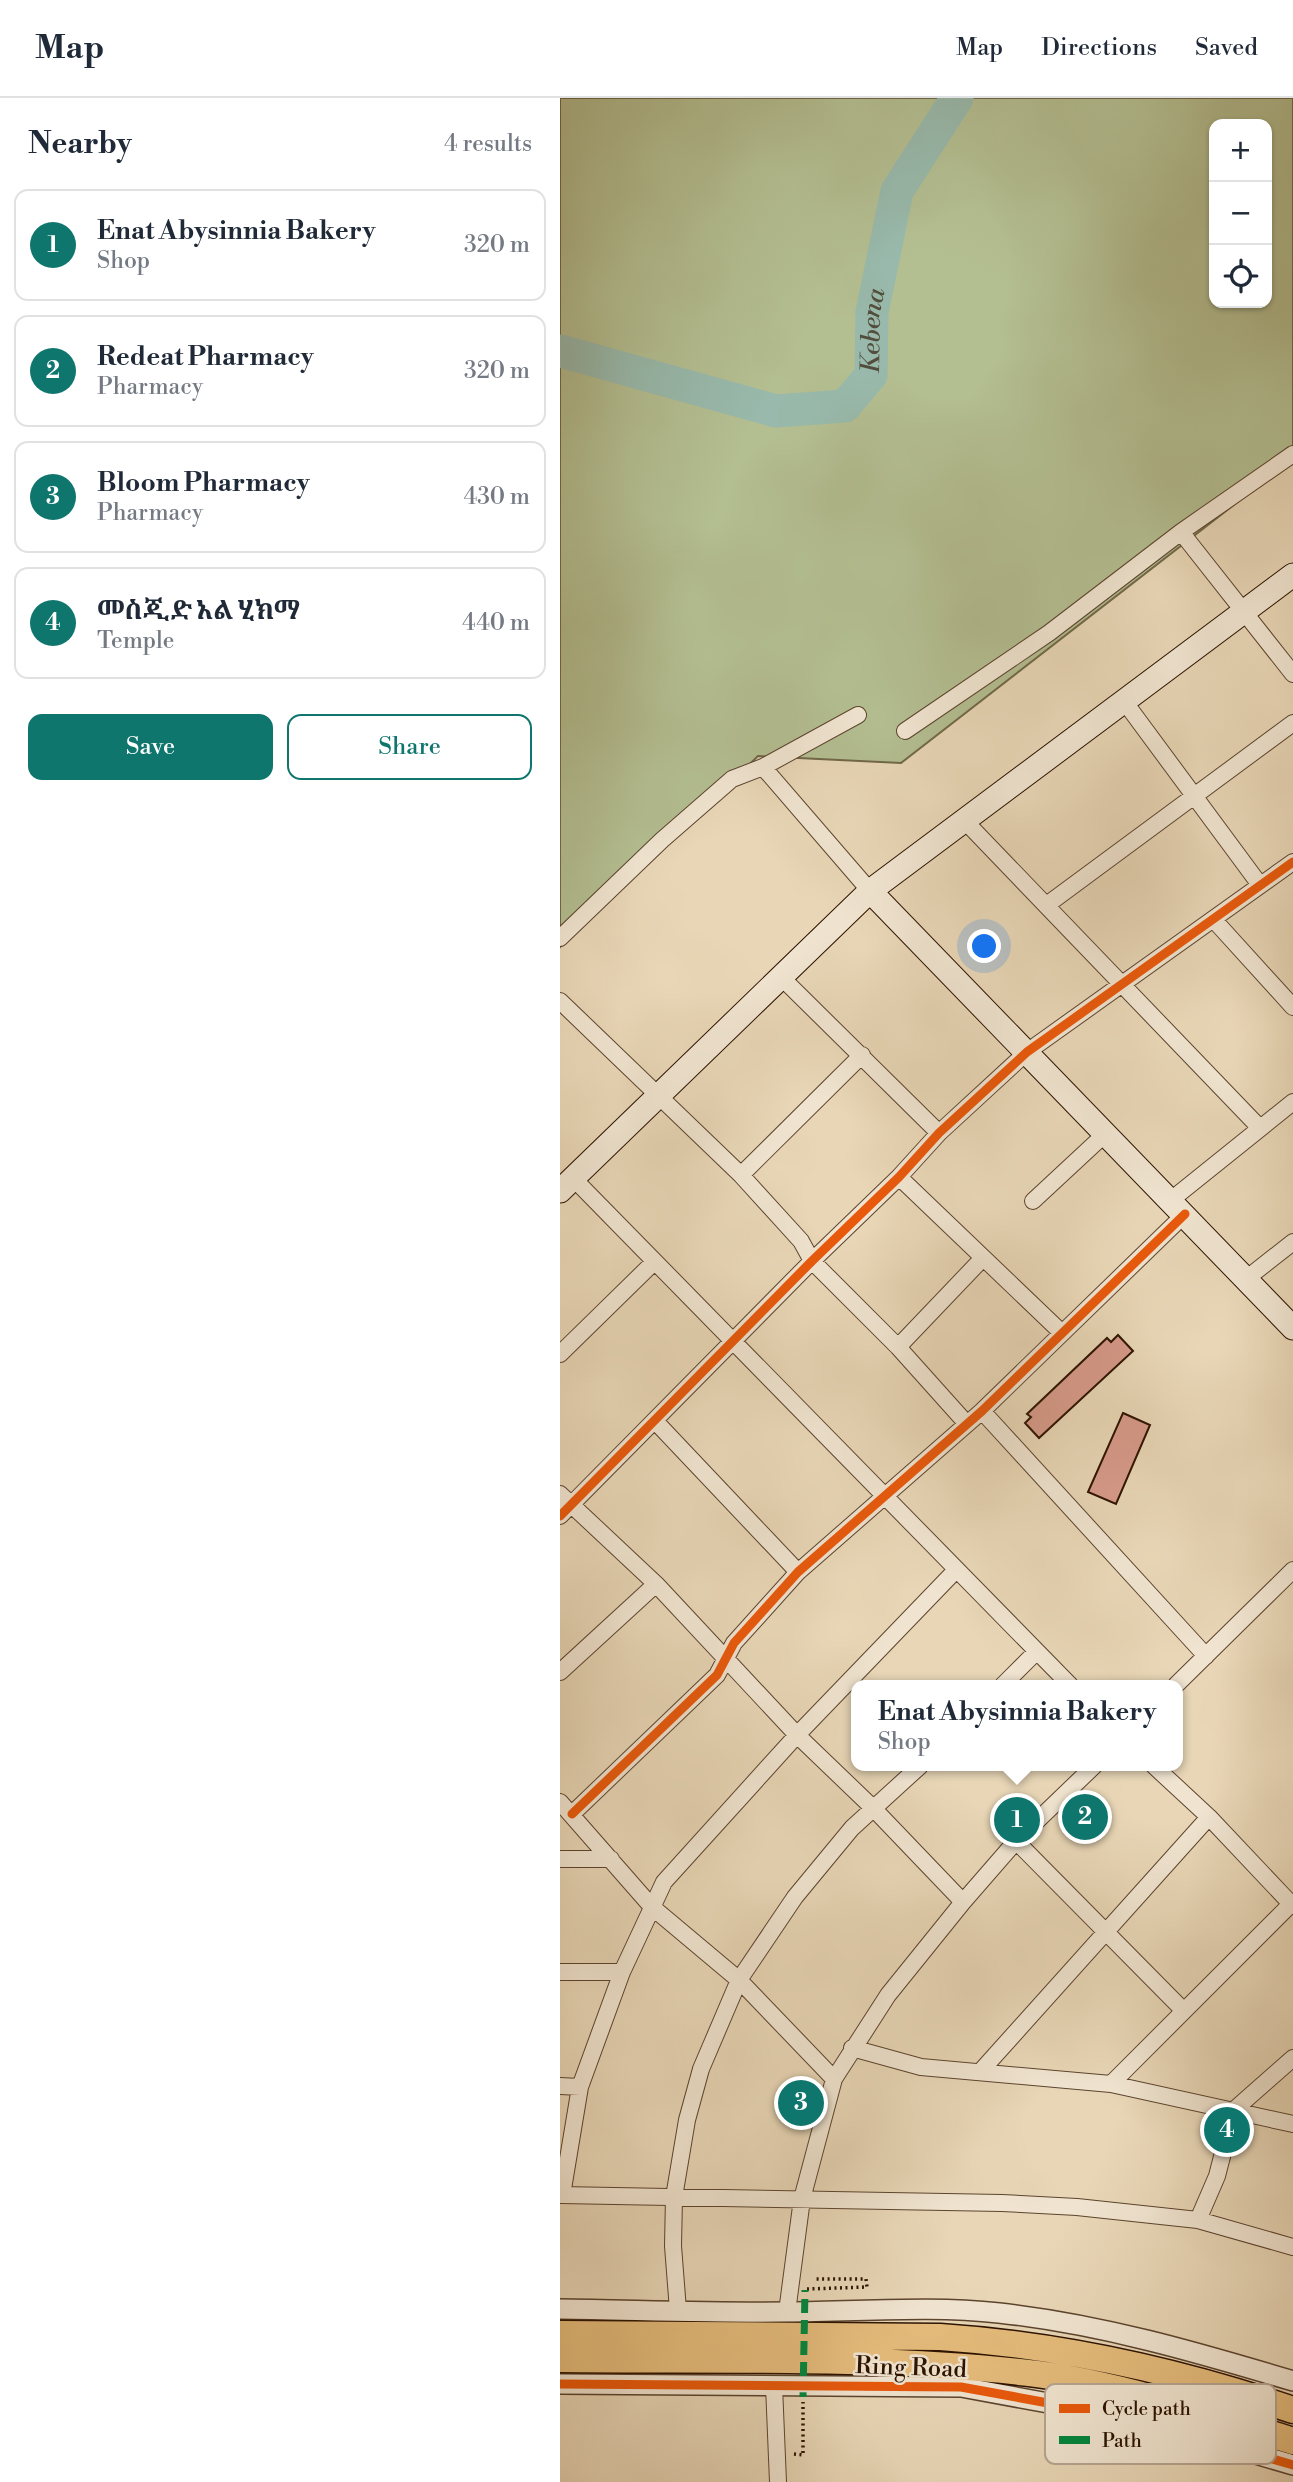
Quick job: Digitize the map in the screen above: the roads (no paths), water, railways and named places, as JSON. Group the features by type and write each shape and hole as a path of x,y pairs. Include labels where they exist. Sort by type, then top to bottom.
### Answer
{"highway":[{"name":"Ring Road","path":"560,2334 940,2337 1000,2341 1129,2362 1204,2384"},
{"name":"Ring Road","path":"560,2359 936,2365 1039,2375 1085,2384"},
{"name":"Ring Road","path":"1276,2405 1293,2410"},
{"name":"Ring Road","path":"1276,2436 1293,2441"}],"main road":[{"path":"567,1185 870,891 1293,575"},
{"path":"870,891 1293,1328"}],"street":[{"path":"905,731 1049,633 1181,532 1293,454"},
{"path":"1181,532 1293,674"},
{"path":"1124,701 1261,885"},
{"path":"560,938 662,840 732,779 763,767 858,715"},
{"path":"1048,904 1293,723"},
{"path":"763,767 870,891"},
{"path":"964,819 1260,1128"},
{"path":"963,1902 873,1808 797,1735 656,1584 564,1505 656,1422 731,1342 899,1177 939,1133 1027,1052 1293,862"},
{"path":"1214,920 1293,1007"},
{"path":"780,976 939,1133"},
{"path":"560,1001 741,1175 802,1241 811,1261 898,1347 967,1424"},
{"path":"741,1175 862,1055"},
{"path":"572,1814 717,1675 728,1659 734,1643 798,1572 982,1411 1062,1333 1178,1207 1260,1128 1293,1102"},
{"path":"1033,1201 1104,1135"},
{"path":"899,1177 1062,1333"},
{"path":"567,1185 654,1262 1064,1680"},
{"path":"1246,1279 1293,1242"},
{"path":"898,1347 982,1259"},
{"path":"560,1354 654,1262"},
{"path":"982,1411 1206,1656"},
{"path":"656,1422 798,1572"},
{"path":"956,1570 797,1735 664,1882 622,1972 580,2087 561,2195 1002,2203 1198,2220 1293,2247"},
{"path":"1181,1680 1293,1570"},
{"path":"560,1672 656,1584"},
{"path":"1008,1680 1035,1653"},
{"path":"678,2310 673,2246 674,2197 687,2120 701,2069 739,1980 795,1897 852,1828 914,1771"},
{"path":"787,2312 802,2199 834,2079 888,1995 963,1902 1016,1841 1089,1771"},
{"path":"1111,2084 1292,1905 1209,1817 1159,1771"},
{"path":"560,1802 652,1906 739,1980 834,2079"},
{"path":"980,2072 1209,1817"},
{"path":"1016,1841 1183,2010"},
{"path":"560,1859 611,1859"},
{"path":"560,1972 622,1972"},
{"path":"852,2048 921,2067 1111,2084 1293,2124"},
{"path":"1198,2220 1217,2176 1234,2110 1293,2058"},
{"path":"560,2086 580,2087"},
{"path":"560,2309 787,2312 945,2308 1082,2324 1185,2348 1293,2381"},
{"name":"Ring Road","path":"560,2384 937,2385 1045,2401"},
{"path":"774,2386 778,2482"},
{"name":"Ring Road","path":"1276,2460 1293,2465"}],"waterway":[{"name":"Kebena","path":"560,351 776,411 845,406 871,375 872,312 897,191 957,98"}],"place":[{"name":"Redeat Pharmacy","path":"1085,1817"},
{"name":"Enat Abysinnia Bakery","path":"1017,1820"},
{"name":"Bloom Pharmacy","path":"801,2103"},
{"name":"መስጂድ አል ሂክማ","path":"1227,2130"}]}
